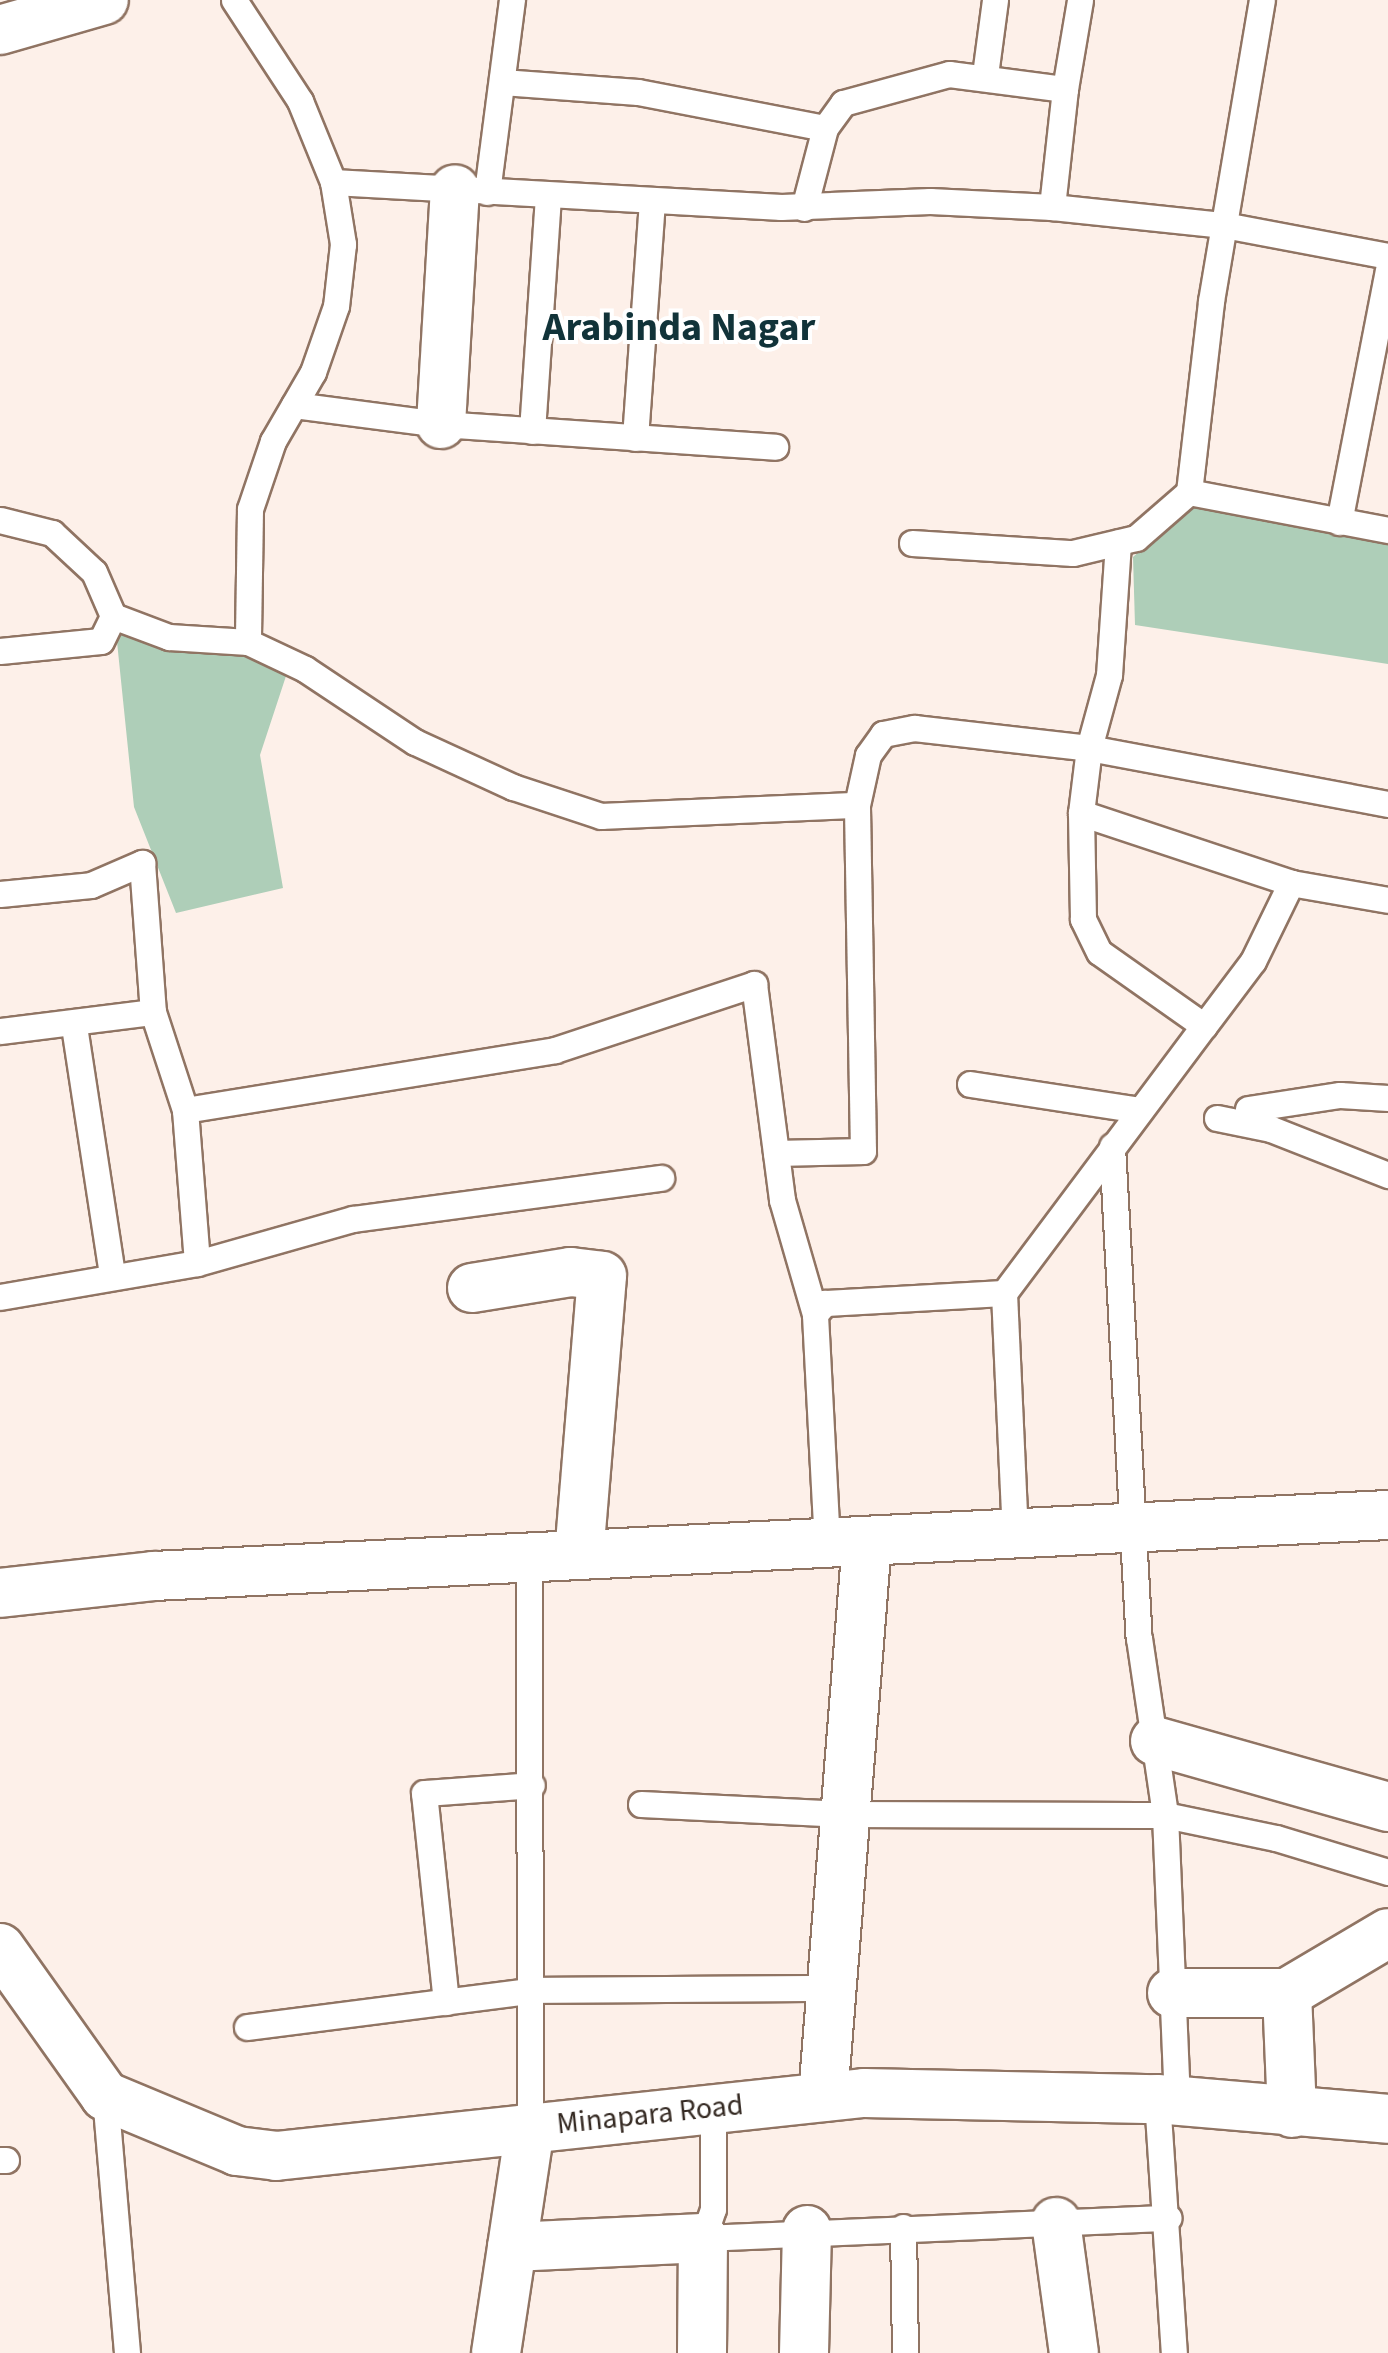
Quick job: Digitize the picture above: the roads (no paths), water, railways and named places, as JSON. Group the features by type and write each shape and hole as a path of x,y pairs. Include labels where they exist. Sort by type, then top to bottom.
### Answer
{"street":[{"path":"0,30 93,2"},
{"path":"441,424 471,191"},
{"path":"472,1288 571,1272 602,1276 579,1553"},
{"path":"0,1593 154,1576 1388,1515"},
{"path":"824,2097 844,1814 847,1543"},
{"path":"1155,1741 1388,1808"},
{"path":"1172,1994 1288,1993 1388,1933"},
{"path":"0,1948 105,2096"},
{"path":"1288,1993 1292,2113"},
{"name":"Minapara Road","path":"105,2096 236,2151 276,2156 824,2097 1167,2100 1388,2119"},
{"path":"496,2353 530,2127"},
{"path":"1056,2222 1074,2353"},
{"path":"804,2353 807,2230"},
{"path":"512,2247 703,2238 702,2353"}],"lane":[{"path":"234,0 300,101 333,182 343,244 336,306 294,405 272,440 250,509 248,642"},
{"path":"471,191 502,82 512,0"},
{"path":"1052,207 1080,0"},
{"path":"912,543 1073,553 1136,538 1189,492 1224,225 1262,0"},
{"path":"985,75 987,1"},
{"path":"804,208 825,128 843,103 949,74 985,75 1065,90"},
{"path":"502,82 638,92 825,128"},
{"path":"333,182 804,208 930,201 1052,207 1224,225 1388,256"},
{"path":"532,431 548,196"},
{"path":"635,438 652,201"},
{"path":"1339,522 1388,270"},
{"path":"294,405 441,424 775,447"},
{"path":"1189,492 1388,530"},
{"path":"0,520 52,532 94,572 112,616 102,640 0,652"},
{"path":"1118,542 1108,675 1089,748 1081,813 1087,936 1099,952 1204,1026"},
{"path":"112,616 169,637 248,642 304,669 415,742 513,787 602,816 858,805"},
{"path":"776,1152 862,1151 858,805 868,755 883,734 914,728 1089,748 1388,804"},
{"path":"1081,813 1291,883 1388,900"},
{"path":"0,894 91,885 142,863 153,1012 185,1110 197,1263"},
{"path":"1015,1535 1004,1293 1253,960 1291,883"},
{"path":"185,1110 555,1050 754,984 782,1200 815,1314 847,1543"},
{"path":"0,1031 74,1026 153,1012"},
{"path":"74,1026 112,1274"},
{"path":"970,1084 1138,1110"},
{"path":"1248,1110 1296,1098 1388,1098"},
{"path":"1217,1118 1271,1129 1388,1176"},
{"path":"1112,1146 1131,1528 1165,1815 1172,1994 1167,2100 1174,2353"},
{"path":"0,1296 112,1274 197,1263 353,1219 661,1178"},
{"path":"815,1314 826,1304 1004,1293"},
{"path":"530,1558 535,1990 530,2127"},
{"path":"446,2002 424,1793 532,1785"},
{"path":"641,1804 844,1814 1165,1815 1276,1838 1388,1872"},
{"path":"248,2026 535,1990 832,1988"},
{"path":"105,2096 127,2353"},
{"path":"713,2108 714,2209 703,2238 807,2230 1169,2218"},
{"path":"903,2227 905,2353"}],"district":[{"name":"Arabinda Nagar","path":"679,328"}]}
